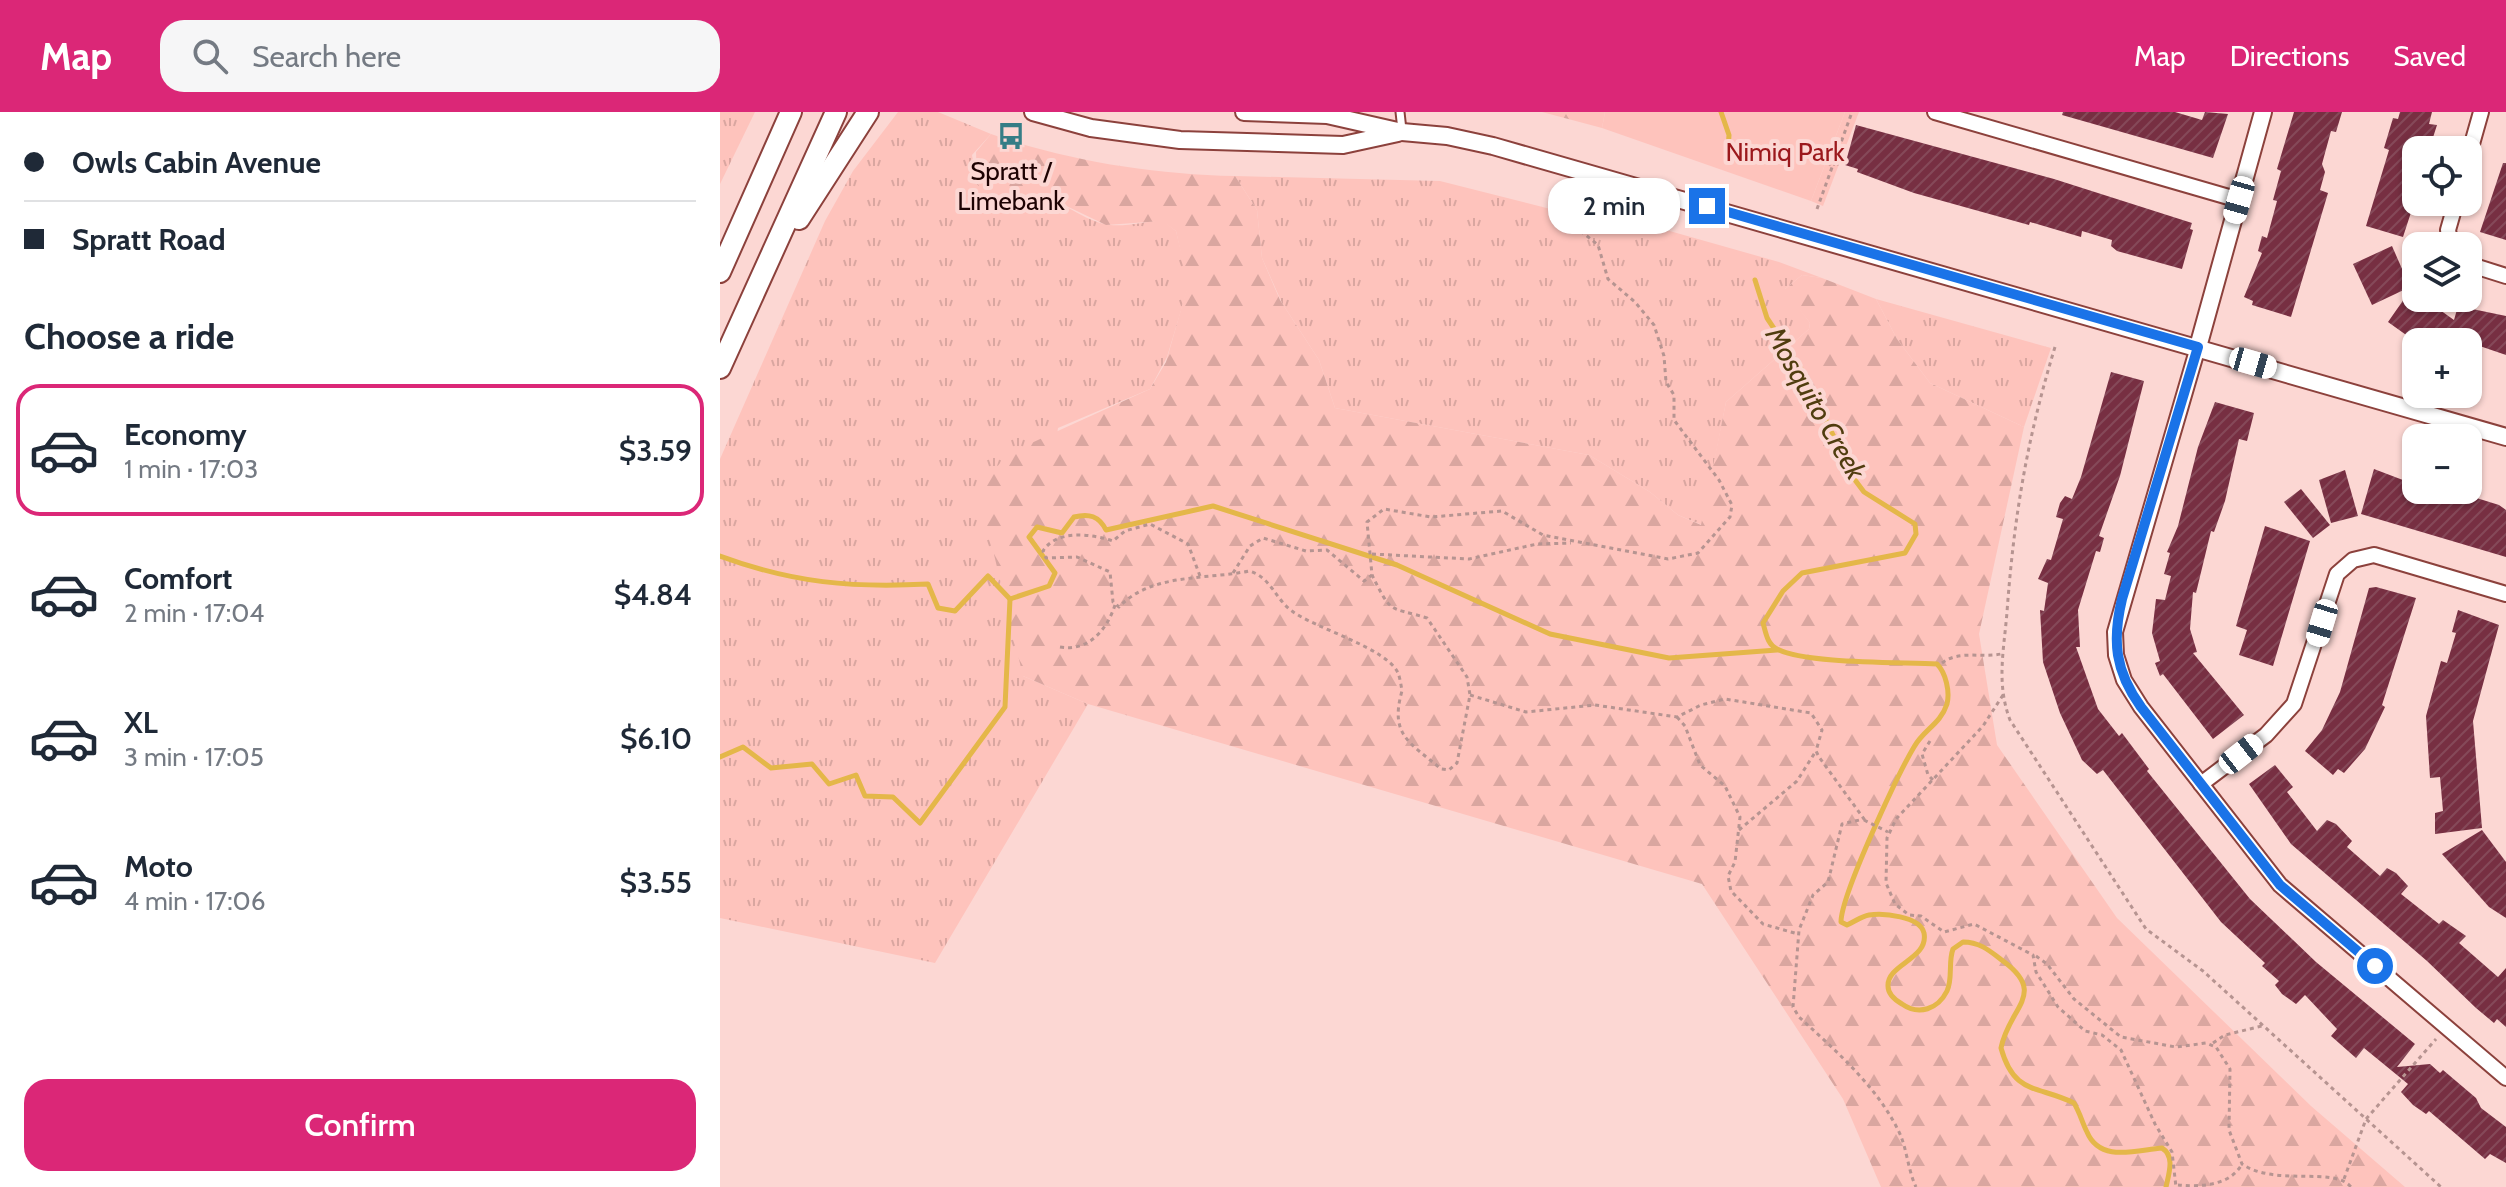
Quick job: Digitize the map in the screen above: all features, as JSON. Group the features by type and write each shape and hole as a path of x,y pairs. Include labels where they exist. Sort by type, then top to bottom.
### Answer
{"main road":[{"path":"720,272 791,112"},
{"path":"720,368 836,112"},
{"path":"760,279 868,112"}],"street":[{"path":"1033,112 1091,128 1208,141 1343,145 1402,132"},
{"path":"1244,112 1327,115 1402,132 1447,136 1493,146 2506,437"},
{"path":"1935,112 2239,200"},
{"path":"2263,112 2198,347 2122,599 2114,642 2130,692 2280,885 2506,1078"},
{"path":"2474,136 2481,112"},
{"path":"2482,268 2506,276"},
{"path":"2201,784 2266,735 2294,704 2337,574 2343,566 2374,555 2506,594"}],"lane":[{"path":"1400,112 1402,132"}],"path":[{"path":"1817,209 1852,112"},
{"path":"1115,605 1119,607 1131,594 1171,580 1249,571 1260,574 1277,590 1289,610 1343,635 1394,668 1402,691 1397,706 1405,741 1445,771 1457,763 1470,695 1463,667 1424,616 1403,614 1388,605 1372,575 1367,522 1384,509 1431,517 1502,511 1530,529 1575,543 1644,557 1688,558 1705,547 1734,511 1714,472 1674,420 1674,395 1666,382 1664,356 1654,325 1635,302 1608,279 1598,245 1566,219 1556,201"},
{"path":"2055,347 2021,476 2001,654 2003,695 2010,720 2138,920 2172,951 2203,971 2441,1187"},
{"path":"1060,647 1073,649 1098,635 1106,628 1115,605 1110,572 1077,557 1046,558 1043,551 1046,546 1077,535 1113,541 1125,531 1150,524 1188,544 1200,576"},
{"path":"1233,573 1250,546 1263,538 1306,551 1327,550 1361,580 1372,575"},
{"path":"1371,556 1469,559 1537,544 1575,543"},
{"path":"1942,663 1955,655 1980,657 2001,654"},
{"path":"1470,695 1526,712 1595,705 1677,717 1701,705 1725,699 1811,713 1822,730 1816,751 1797,781 1737,832"},
{"path":"2003,695 1983,726 1934,781 1903,810 1888,832 1886,883 1889,894 1902,911 1921,916 1944,932 1974,924 2033,955 2047,964 2074,999 2121,1037 2176,1047 2212,1044 2225,1035 2262,1026"},
{"path":"1677,717 1685,726 1700,765 1732,797 1740,817 1735,862 1728,876 1731,891 1763,924 1798,934"},
{"path":"1930,741 1922,754 1928,775 1934,781"},
{"path":"1816,751 1864,820"},
{"path":"1888,832 1864,820 1849,820 1842,824 1828,882 1813,895 1798,934 1793,1007 1799,1017 1864,1080 1889,1114 1901,1137 1916,1187"},
{"path":"2033,955 2036,972 2058,1007 2085,1031 2102,1035 2121,1050 2155,1124 2172,1152 2177,1186 2222,1182 2231,1178 2242,1164"},
{"path":"2344,1179 2366,1119 2446,1027"},
{"path":"2212,1044 2230,1069 2229,1130 2242,1164 2276,1177 2344,1179 2351,1187"}],"green space":[{"path":"720,112 755,112 720,184"},
{"path":"898,112 938,112 991,134 972,155 977,184 1014,212 1043,202 1062,205 1110,225 1162,220 1176,231 1189,284 1167,357 1150,389 1058,428 1023,676 1088,704 935,963 720,918 720,459 825,221 853,171"},
{"path":"1542,112 1605,112 1602,128"},
{"name":"Nimiq Park","path":"1605,112 1845,112 1811,201 1602,128"},
{"path":"1845,112 1859,112 1823,206 1811,201"},
{"path":"991,134 1081,159 1173,172 1235,176 1257,210 1262,258 1280,300 1319,360 1335,408 1589,455 1650,492 1678,515 1701,525 1726,402 1809,329 1810,323 1784,290 1802,275 1822,278 1876,299 1897,339 1930,383 2024,427 1979,634 1997,745 2117,918 2311,1106 2405,1187 1881,1187 1843,1099 1702,884 1088,704 1023,676 981,500 987,480 1007,454 1150,389 1166,362 1188,285 1176,231 1162,221 1106,225 1056,201 1000,214 977,184 976,152"},
{"path":"1235,176 1440,181 1566,213 1645,224 1779,262 1822,278 1802,275 1785,289 1810,323 1809,329 1726,402 1702,525 1678,515 1650,492 1589,455 1335,408 1319,360 1282,303 1262,258 1257,210"},
{"path":"1876,299 2051,348 2024,427 1930,383 1897,339"}],"building":[{"path":"2063,112 2175,112 2202,120 2205,112 2228,114 2213,158 2062,115"},
{"path":"2294,112 2342,112 2336,132 2331,131 2322,164 2325,172 2320,190 2328,193 2291,317 2252,305 2253,301 2244,297 2262,253 2258,251 2262,236 2267,238 2277,201 2273,200 2281,171 2277,169"},
{"path":"2400,112 2432,112 2429,124 2437,125 2433,136 2402,136 2402,216 2410,216 2402,237 2366,226 2389,150 2384,148 2393,118 2398,119"},
{"path":"1856,125 2054,179 2192,223 2190,229 2193,230 2182,269 2117,251 2111,246 2112,240 2082,231 2081,237 2030,222 2029,225 1914,193 1857,172 1858,169 1845,165"},
{"path":"2503,163 2506,163 2506,240 2480,232"},
{"path":"2392,246 2402,269 2402,291 2372,305 2353,264"},
{"path":"2402,302 2402,312 2443,312 2454,320 2456,312 2482,311 2506,316 2506,355 2482,347 2482,328 2402,328 2402,332 2388,322"},
{"path":"2111,372 2144,381 2120,476 2099,536 2104,538 2100,552 2096,551 2078,610 2080,647 2076,647 2098,709 2119,736 2122,733 2149,769 2147,771 2250,899 2316,962 2415,1044 2397,1067 2430,1064 2440,1073 2443,1070 2476,1098 2481,1108 2506,1127 2506,1163 2490,1154 2485,1159 2429,1111 2426,1114 2413,1105 2401,1092 2408,1084 2364,1048 2356,1058 2331,1036 2337,1029 2305,995 2296,1004 2282,994 2275,985 2279,981 2262,966 2265,963 2221,922 2103,770 2097,774 2082,760 2060,713 2043,662 2040,610 2044,611 2048,583 2038,579 2047,559 2051,560 2063,519 2056,517 2060,503 2065,496 2072,499 2081,477"},
{"path":"2215,402 2254,413 2247,441 2239,439 2225,501 2214,532 2211,531 2196,593 2193,592 2190,629 2197,652 2193,653 2244,715 2213,739 2163,674 2160,676 2155,663 2160,661 2152,633 2156,599 2165,600 2171,576 2164,574 2170,553 2167,552 2178,526 2198,447"},
{"path":"2374,469 2402,480 2402,504 2482,504 2482,500 2506,510 2506,557 2361,514"},
{"path":"2345,470 2358,516 2331,523 2319,480"},
{"path":"2301,489 2330,525 2313,538 2284,502"},
{"path":"2265,526 2310,541 2273,666 2239,655 2247,630 2236,626"},
{"path":"2376,587 2416,598 2382,705 2385,707 2365,749 2344,773 2338,769 2333,775 2305,751 2322,730 2340,692 2369,588"},
{"path":"2458,610 2499,625 2473,721 2482,828 2435,834 2435,813 2443,811 2440,777 2430,778 2426,716 2441,661 2447,663 2456,633 2452,632"},
{"path":"2275,765 2293,787 2287,792 2317,831 2327,820 2336,824 2352,841 2347,847 2380,876 2387,868 2396,873 2408,886 2401,894 2439,924 2443,920 2466,936 2459,943 2498,977 2506,968 2506,1027 2497,1019 2494,1023 2476,1008 2427,961 2291,844 2249,784"},
{"path":"2482,830 2506,862 2506,918 2489,907 2442,854"}],"waterway":[{"name":"Mosquito Creek","path":"1721,112 1729,135 1728,151"},
{"name":"Mosquito Creek","path":"1755,280 1767,318 1801,369 1855,480 1864,492 1915,524 1916,534 1905,553 1802,573 1783,591 1763,623 1767,638 1777,649 1809,657 1937,664 1948,688 1944,711 1914,747 1884,807 1850,887 1841,922 1847,925 1866,916 1883,915 1909,919 1921,927 1924,942 1915,955 1889,978 1888,986 1894,999 1915,1010 1928,1009 1943,997 1949,986 1953,949 1963,942 1980,945 2003,961 2023,983 2024,992 2001,1048 2013,1074 2028,1086 2074,1103 2087,1132 2101,1148 2120,1152 2162,1148 2170,1160 2166,1187"},
{"path":"720,556 773,572 823,582 928,584 938,608 955,611 988,576 1010,599 1049,586 1055,573 1029,537 1037,527 1062,533 1074,517 1084,515 1097,519 1106,530 1213,506 1397,565 1550,634 1669,658 1777,650"},
{"path":"720,757 743,747 771,768 812,764 829,784 856,775 865,796 893,797 920,823 1005,707 1010,599"}],"place":[{"name":"Spratt / Limebank","path":"1011,136"}],"route":[{"path":"1707,206 2198,347 2122,599 2115,632 2116,655 2130,692 2268,871 2280,885 2375,966"}]}
